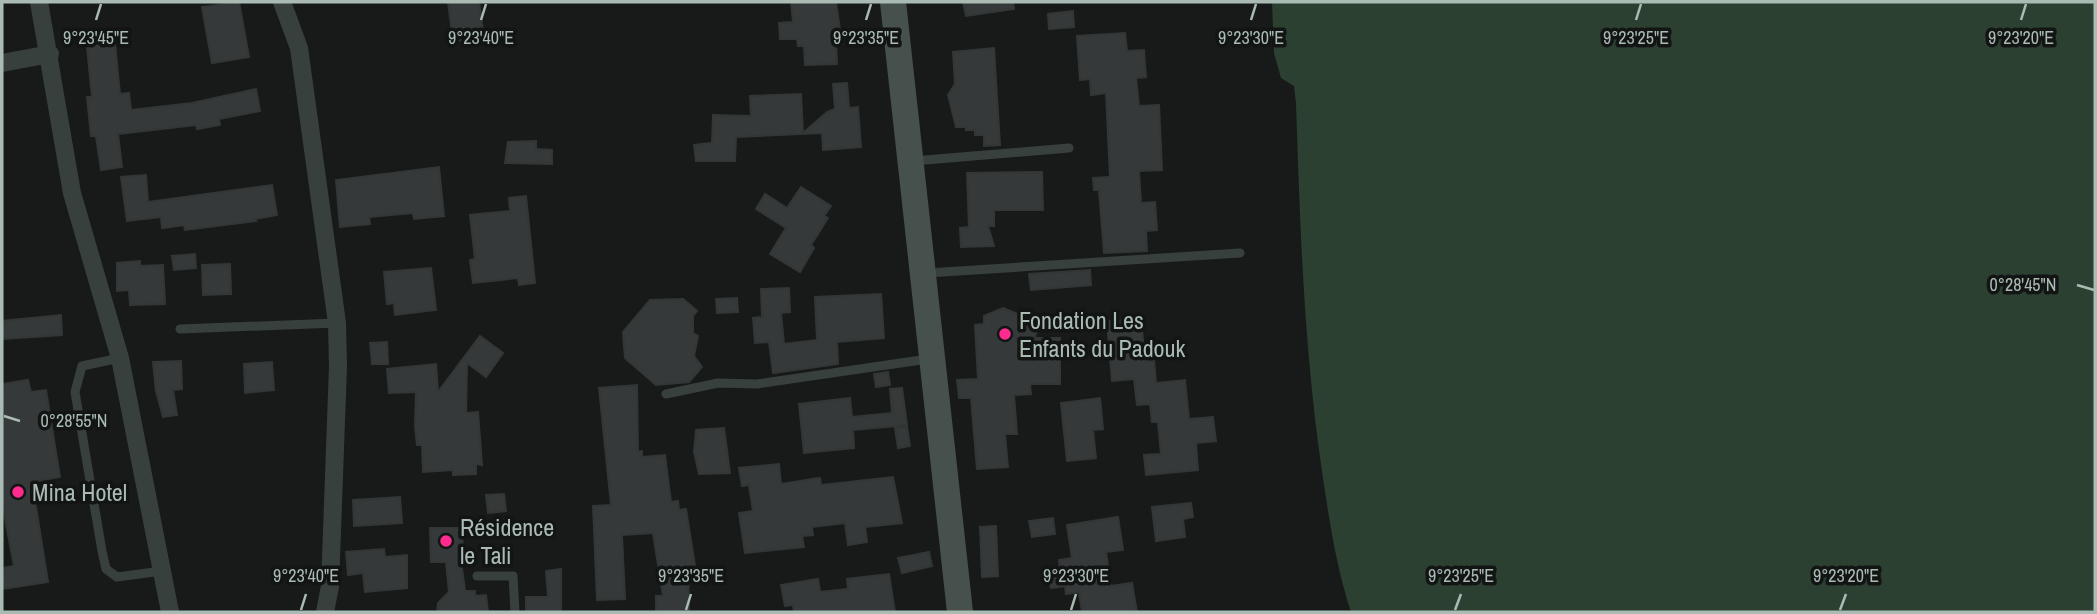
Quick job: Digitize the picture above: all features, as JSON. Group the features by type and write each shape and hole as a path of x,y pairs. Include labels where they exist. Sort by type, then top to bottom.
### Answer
{"main road":[{"path":"893,2 925,273 960,612"}],"street":[{"path":"39,2 72,193 120,358 170,612"},
{"path":"282,2 299,48 337,323 338,366 330,586 325,612"},
{"path":"2,63 50,54"}],"lane":[{"path":"911,161 1069,148"},
{"path":"925,273 1240,253"},
{"path":"180,329 337,323"},
{"path":"120,358 82,366 75,392 102,551 106,569 117,577 162,571"},
{"path":"666,394 718,383 757,384 933,358"},
{"path":"477,576 513,576 515,612"}],"shaded area":[{"path":"1272,2 2095,2 2095,612 1351,612 1330,525 1311,379 1294,86 1281,78 1274,53"}],"building":[{"path":"239,2 249,57 212,63 202,7"},
{"path":"448,2 479,2 484,38 453,41"},
{"path":"791,2 836,2 842,44 836,45 837,64 805,65 804,46 798,46 797,39 780,39 779,23 793,22"},
{"path":"963,2 1013,2 1014,9 966,16"},
{"path":"1073,11 1074,27 1049,29 1048,14"},
{"path":"1125,33 1127,51 1144,50 1146,77 1136,78 1139,106 1159,105 1162,170 1139,171 1141,203 1155,202 1157,230 1146,231 1147,251 1104,253 1099,190 1094,190 1093,178 1110,177 1106,93 1091,95 1090,79 1080,80 1077,36"},
{"path":"114,34 120,94 129,93 131,110 192,103 256,89 260,111 219,119 220,125 197,129 196,125 118,134 122,167 101,170 96,136 91,136 87,97 92,97 86,37"},
{"path":"994,48 1000,145 984,146 984,135 975,135 975,130 966,130 966,127 956,127 948,95 955,84 953,52"},
{"path":"847,83 849,108 858,107 861,147 823,150 822,133 736,137 735,161 696,161 694,145 712,143 713,115 751,116 750,96 801,94 803,133 827,112 835,109 833,84"},
{"path":"536,141 536,149 552,150 552,164 505,163 508,142"},
{"path":"439,167 444,216 414,219 413,213 369,217 370,224 340,227 336,180"},
{"path":"1042,172 1043,210 994,210 994,226 988,226 994,246 961,247 960,228 969,227 967,173"},
{"path":"146,175 148,202 272,185 277,215 255,219 256,221 185,230 184,225 162,228 161,217 127,221 121,177"},
{"path":"801,187 831,206 824,216 828,218 811,245 814,248 800,272 770,254 786,228 756,209 765,194 787,208"},
{"path":"526,196 535,283 519,285 518,278 473,283 470,260 475,259 470,215 510,211 509,198"},
{"path":"195,254 196,268 174,270 172,256"},
{"path":"140,261 140,266 163,265 165,304 130,305 129,290 117,291 117,263"},
{"path":"230,264 231,294 203,295 202,265"},
{"path":"431,268 436,310 395,315 394,303 387,304 384,272"},
{"path":"1090,270 1091,285 1031,290 1029,274"},
{"path":"789,288 790,312 781,313 784,344 817,340 815,297 881,294 884,338 837,342 838,364 773,373 769,342 755,343 753,318 762,317 761,289"},
{"path":"737,298 738,312 717,313 716,299"},
{"path":"683,299 697,311 693,316 693,333 698,336 694,356 702,367 689,382 656,385 625,358 623,332 650,300"},
{"path":"1003,308 1023,316 1026,313 1042,319 1034,338 1060,338 1060,384 1030,384 1031,394 1014,395 1017,434 1005,434 1008,467 977,469 971,398 959,398 957,380 978,379 975,325 984,324 984,316"},
{"path":"61,315 62,335 2,339 2,321"},
{"path":"1141,319 1145,361 1154,360 1156,383 1185,380 1189,419 1213,417 1216,441 1196,443 1198,470 1146,475 1144,455 1161,454 1158,422 1152,422 1150,404 1137,405 1134,379 1112,381 1107,321"},
{"path":"480,336 503,353 486,377 467,363 466,413 478,412 482,465 476,464 476,474 453,475 453,470 423,472 422,445 417,445 415,426 416,392 389,393 387,369 436,364 438,392"},
{"path":"387,342 388,364 372,364 370,343"},
{"path":"181,361 182,389 173,390 177,415 163,417 156,391 153,362"},
{"path":"272,362 274,390 245,393 244,364"},
{"path":"888,372 890,385 876,387 874,374"},
{"name":"Mina Hotel","path":"28,380 31,392 46,390 60,477 32,482 48,582 2,589 2,568 14,566 2,503 2,384"},
{"path":"637,385 638,452 642,451 642,457 665,455 671,502 678,501 679,510 686,509 695,566 688,567 689,612 656,612 656,596 663,596 653,533 622,535 625,599 597,600 593,506 611,505 599,388"},
{"path":"902,388 907,425 853,430 854,448 804,453 799,404 850,398 852,417 892,413 890,389"},
{"path":"1100,398 1103,429 1093,430 1096,458 1067,461 1061,403"},
{"path":"907,427 910,446 898,448 895,428"},
{"path":"724,428 730,473 699,474 694,452 696,430"},
{"path":"779,464 781,484 820,478 821,485 893,477 902,523 865,527 867,542 848,545 845,523 812,527 813,535 802,536 804,547 745,553 739,513 753,511 749,485 742,486 739,468"},
{"path":"504,494 506,511 488,513 486,495"},
{"path":"400,497 402,523 354,526 353,500"},
{"path":"1191,503 1193,517 1183,519 1185,537 1156,541 1152,507"},
{"path":"1118,517 1123,550 1106,552 1111,586 1132,583 1137,612 1082,612 1079,592 1066,594 1065,586 1051,588 1048,572 1060,570 1059,560 1072,558 1067,525"},
{"path":"1053,518 1055,534 1032,537 1029,521"},
{"path":"996,526 998,576 982,577 980,527"},
{"path":"430,528 462,528 463,553 460,553 465,591 475,591 475,596 486,595 488,612 437,612 438,603 449,592 446,562 431,562"},
{"path":"384,549 385,557 407,555 407,588 365,592 363,573 348,575 346,552"},
{"path":"929,552 932,566 902,573 898,558"},
{"path":"561,569 561,612 526,612 526,597 548,597 546,571"},
{"path":"889,574 895,612 794,612 793,605 785,606 781,585 818,579 820,592 848,589 847,579"}],"place":[{"name":"Fondation Les Enfants du Padouk","path":"1005,334"},
{"name":"Mina Hotel","path":"18,492"},
{"name":"Résidence le Tali","path":"446,541"}]}
